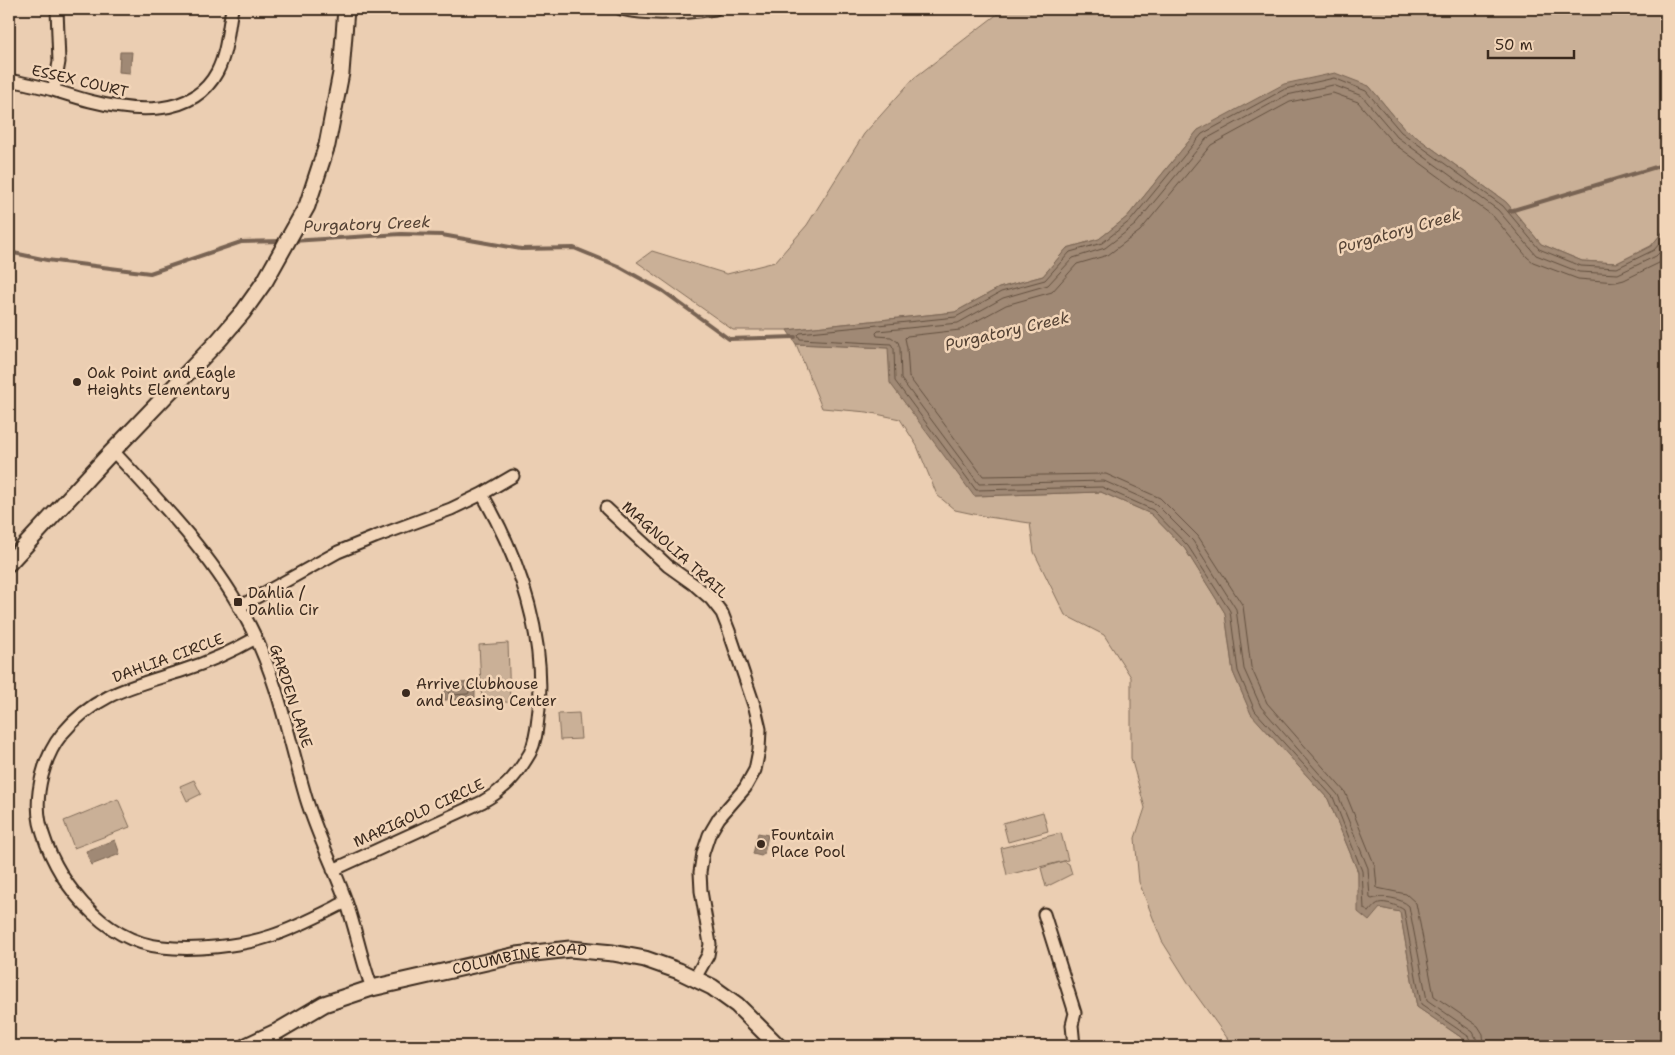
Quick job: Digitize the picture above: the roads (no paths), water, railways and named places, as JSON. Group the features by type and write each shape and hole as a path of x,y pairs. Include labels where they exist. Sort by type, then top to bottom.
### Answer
{"street":[{"path":"54,90 59,62 57,9"},
{"name":"ESSEX COURT","path":"9,80 54,90 90,102 130,108 158,109 176,105 188,101 205,88 218,71 232,9"},
{"path":"9,563 112,451 220,340 243,312 275,265 307,206 327,145 341,73 346,9"},
{"path":"621,9 676,13 715,9"},
{"name":"GARDEN LANE","path":"112,451 177,520 204,553 240,606 256,638 267,663 280,703 320,840 346,902 372,988"},
{"path":"240,606 338,552 451,509 513,476"},
{"name":"MARIGOLD CIRCLE","path":"333,870 482,802 502,789 530,753 537,732 541,684 533,618 521,574 506,539 482,494"},
{"name":"MAGNOLIA TRAIL","path":"606,508 668,566 711,599 722,613 755,708 760,729 759,750 755,770 745,788 719,818 709,835 703,853 700,872 701,891 710,944 708,954 695,978"},
{"name":"DAHLIA CIRCLE","path":"256,638 213,660 131,686 106,697 83,714 62,734 50,753 38,800 40,822 44,835 56,863 71,888 88,908 106,925 131,939 160,947 185,948 242,944 272,936 346,902"},
{"path":"1044,914 1074,1013 1072,1024 1074,1046"},
{"name":"COLUMBINE ROAD","path":"246,1046 278,1031 324,1004 372,988 517,955 570,949 613,952 645,959 695,978 712,987 737,1005 778,1046"}],"water":[{"path":"120,52 132,52 130,73 119,72"},
{"path":"1335,73 1369,86 1404,128 1506,202 1541,244 1582,261 1617,263 1651,246 1666,228 1666,1046 1465,1046 1465,1040 1417,1007 1400,912 1380,908 1369,921 1358,912 1358,872 1328,799 1251,714 1233,672 1225,613 1185,549 1151,514 1101,492 974,496 890,383 888,348 796,344 787,330 955,312 999,288 1043,276 1067,248 1099,239 1127,217 1198,130 1284,84"},
{"path":"475,682 475,699 444,700 444,684"},
{"name":"Fountain Place Pool","path":"758,833 768,835 764,854 761,856 753,854"},
{"path":"115,840 120,854 91,865 86,851"}],"waterway":[{"name":"Purgatory Creek","path":"1510,211 1666,164"},
{"name":"Purgatory Creek","path":"292,241 401,234 442,235 521,249 574,248 618,266 663,291 729,339 795,337"},
{"name":"Purgatory Creek","path":"9,252 47,260 150,273 241,242 282,241"}],"place":[{"name":"Oak Point and Eagle Heights Elementary","path":"77,382"},
{"name":"Dahlia / Dahlia Cir","path":"238,602"},
{"name":"Arrive Clubhouse and Leasing Center","path":"406,693"},
{"name":"Fountain Place Pool","path":"761,844"}]}
